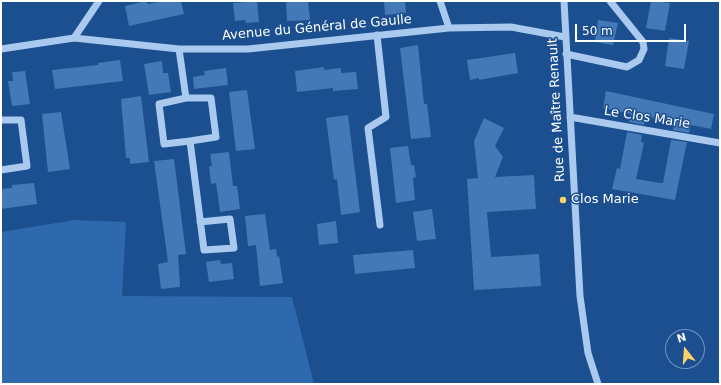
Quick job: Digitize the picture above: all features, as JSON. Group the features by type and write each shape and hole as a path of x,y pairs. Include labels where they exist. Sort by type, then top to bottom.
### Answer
{"street":[{"path":"74,38 99,1"},
{"path":"440,1 449,28"},
{"name":"Rue de Maître Renault","path":"564,1 580,296 588,353 598,384"},
{"path":"566,54 627,67 640,60 644,49 643,42 610,1"},
{"name":"Avenue du Général de Gaulle","path":"1,49 74,38 179,49 248,49 449,28 511,27 565,37"},
{"path":"377,35 386,117 368,128 380,225"},
{"path":"179,49 186,98"},
{"path":"186,98 211,98 216,137 164,144 159,104 186,98"},
{"name":"Le Clos Marie","path":"570,117 720,143"},
{"path":"1,120 21,120 27,166 1,170"},
{"path":"190,141 200,222 204,250 234,248 230,219 200,222"}],"shaded area":[{"path":"75,220 126,222 122,296 292,297 314,384 1,384 1,232"}],"building":[{"path":"146,1 148,4 162,1 181,1 184,14 129,26 125,6"},
{"path":"257,1 259,22 246,23 245,20 235,21 233,3"},
{"path":"286,1 308,1 310,20 287,21"},
{"path":"384,1 405,1 406,13 385,15"},
{"path":"651,1 670,3 665,31 646,28"},
{"path":"598,20 618,23 613,45 595,42"},
{"path":"669,38 689,41 684,69 665,66"},
{"path":"418,45 424,104 427,104 431,137 411,139 400,48"},
{"path":"515,53 518,73 479,80 479,78 470,80 467,60"},
{"path":"120,60 123,81 55,89 52,70 98,65 98,63"},
{"path":"162,61 163,73 168,73 171,92 149,95 144,64"},
{"path":"324,67 324,70 341,68 341,73 356,72 358,89 333,91 333,88 297,92 295,71"},
{"path":"226,68 228,85 194,89 193,77 205,75 204,71"},
{"path":"25,71 30,104 12,106 8,81 13,81 12,72"},
{"path":"247,90 255,149 236,151 229,92"},
{"path":"606,91 714,114 711,129 691,125 689,133 673,130 674,122 645,116 644,125 629,122 631,114 603,108"},
{"path":"141,96 149,162 130,164 130,158 126,158 121,99"},
{"path":"61,112 70,169 48,172 42,114"},
{"path":"348,115 360,212 341,215 337,179 334,180 326,118"},
{"path":"484,118 504,128 495,146 503,157 495,177 534,175 536,209 487,212 491,257 539,254 541,286 474,290 467,179 478,178 474,141"},
{"path":"627,132 642,135 641,142 644,143 636,179 660,183 663,183 671,140 687,142 675,200 612,189 617,168 620,169"},
{"path":"408,146 411,165 414,165 416,177 413,178 415,200 396,203 390,148"},
{"path":"229,152 233,186 237,186 240,209 220,212 216,183 211,184 209,166 212,166 210,154"},
{"path":"174,159 186,254 178,255 180,287 161,289 158,264 168,262 154,161"},
{"path":"34,183 37,204 1,209 1,189 12,188 12,185"},
{"path":"432,209 436,239 417,241 413,212"},
{"path":"265,214 270,250 276,249 277,257 279,256 283,283 260,286 256,245 248,246 245,216"},
{"path":"336,221 338,243 319,245 317,224"},
{"path":"413,250 415,268 355,274 353,255"},
{"path":"220,260 221,264 232,263 234,279 209,282 206,262"}],"place":[{"name":"Clos Marie","path":"563,200"}]}
